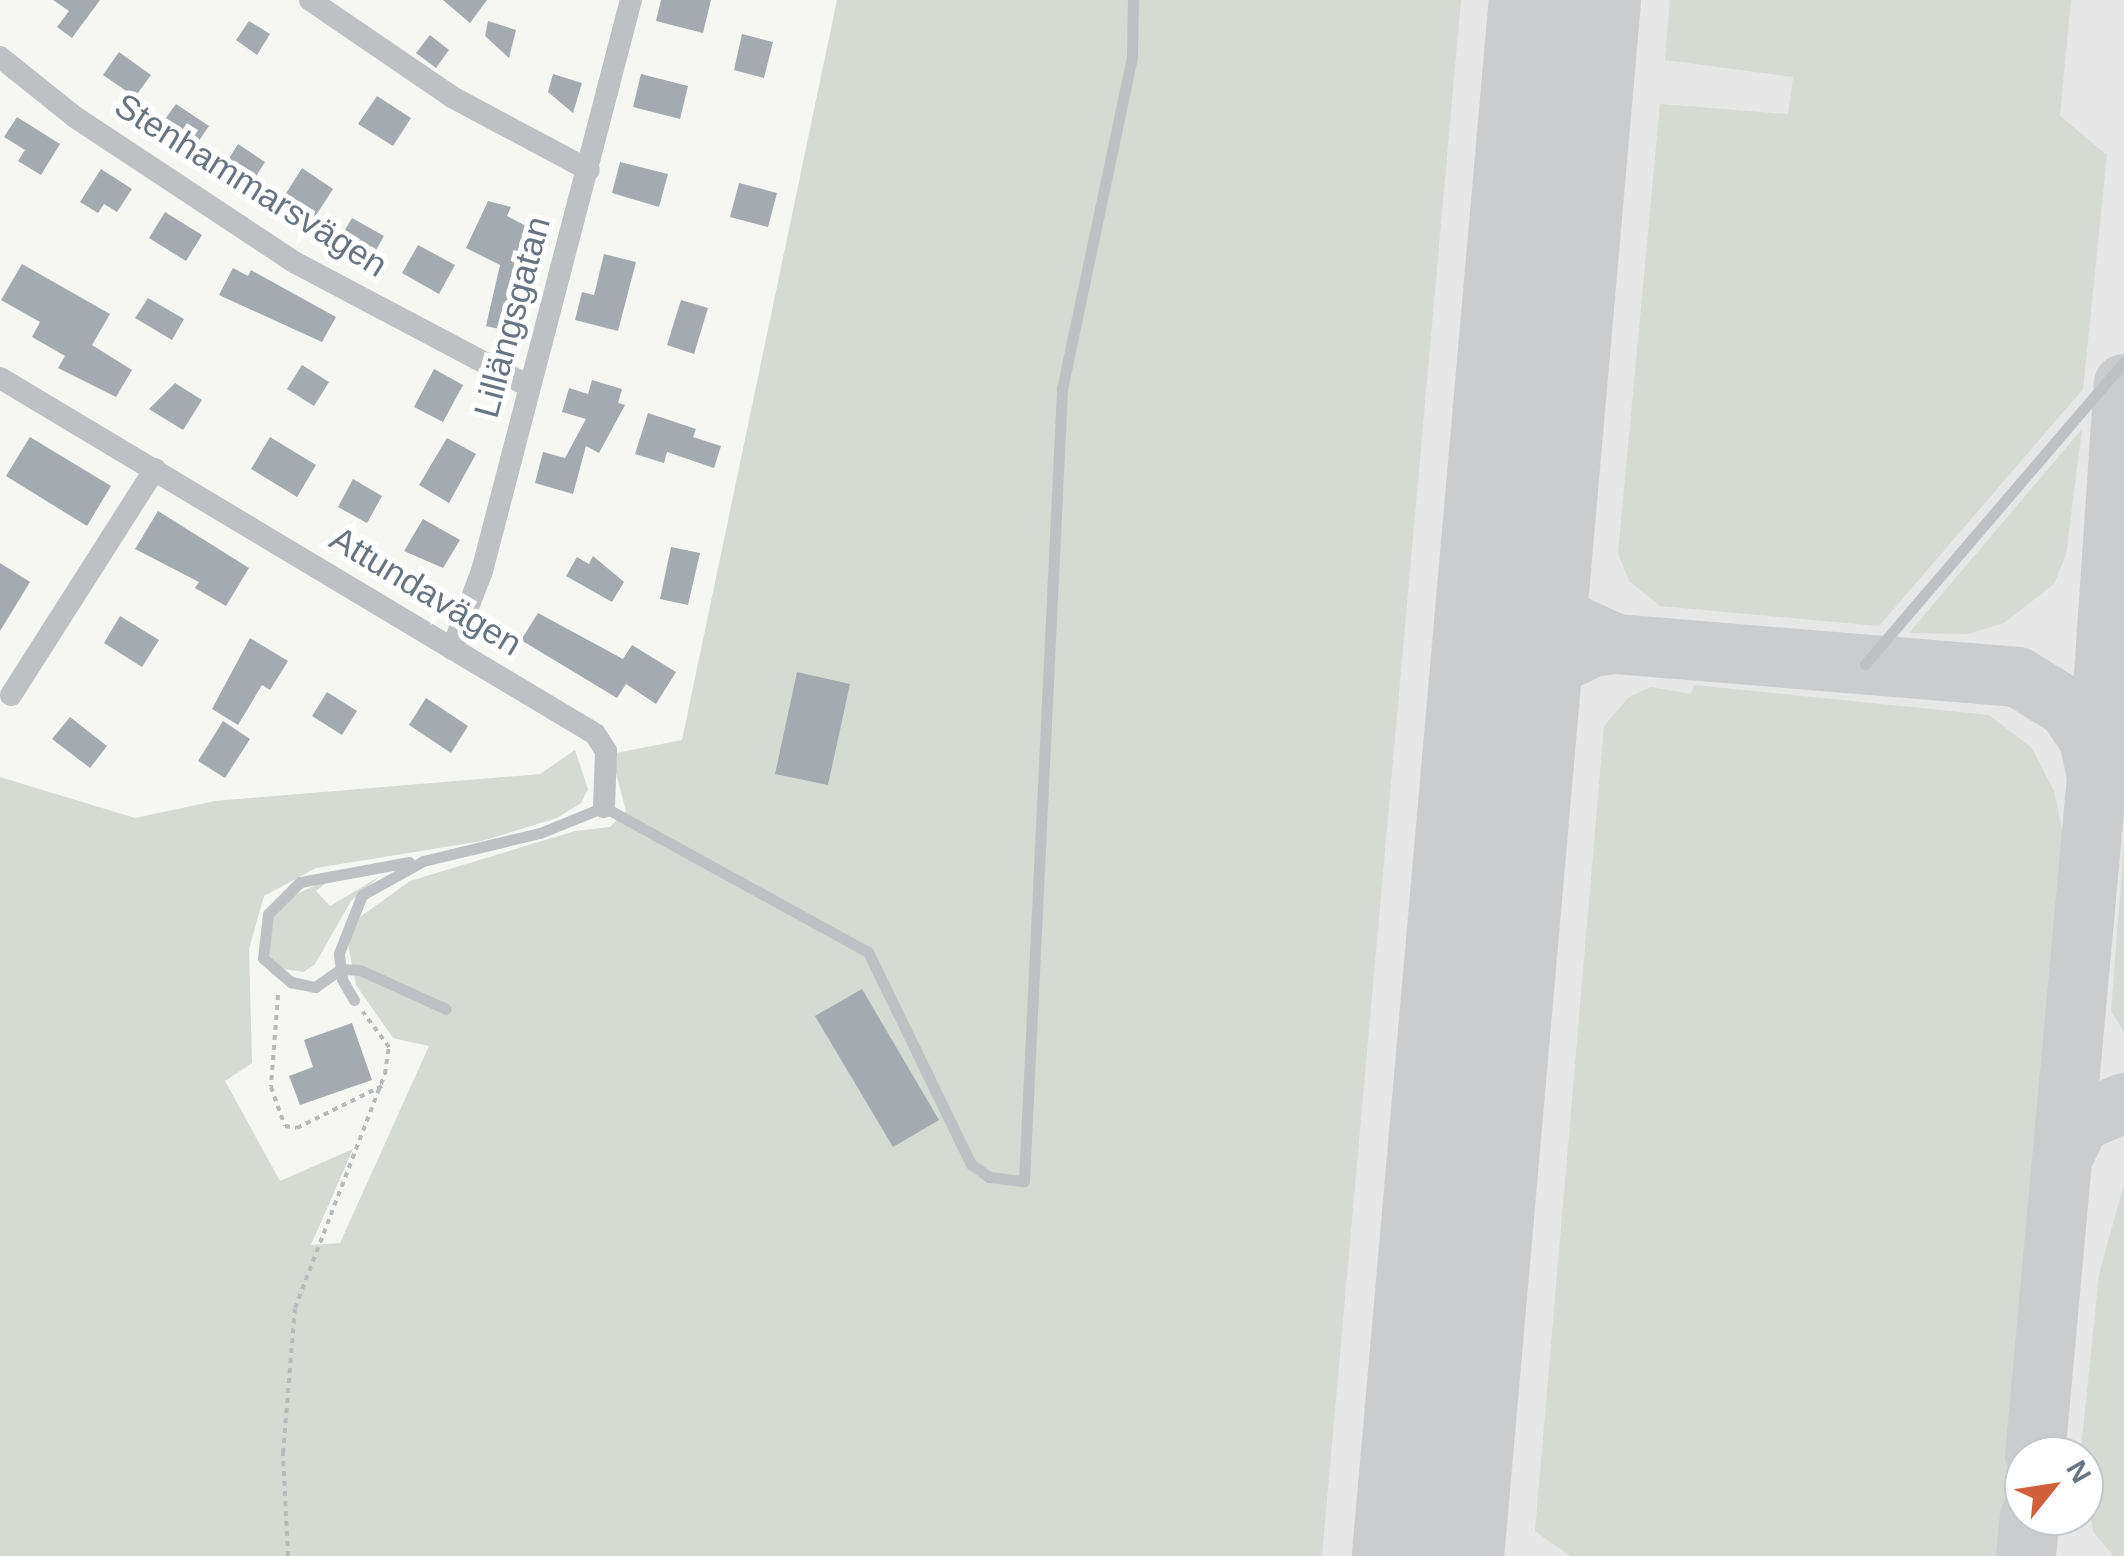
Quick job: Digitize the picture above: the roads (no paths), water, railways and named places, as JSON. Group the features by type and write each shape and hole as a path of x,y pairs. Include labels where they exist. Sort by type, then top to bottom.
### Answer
{"street":[{"path":"310,0 452,96 590,170"},
{"name":"Lillängsgatan","path":"452,649 482,571 528,386 590,170 631,0"},
{"name":"Stenhammarsvägen","path":"0,57 75,117 296,263 528,386"},
{"name":"Attundavägen","path":"0,378 595,734 606,752 604,807"},
{"path":"10,695 155,468"}],"lane":[{"path":"446,1009 360,970 341,969 315,987 279,976 263,958 262,938 268,914 300,882 349,868 423,861 540,833 604,807 868,952 971,1164 989,1176 1024,1181 1062,389 1132,56 1132,0"},
{"path":"1864,664 2124,362"},
{"path":"354,1000 341,969 347,924 362,895 423,861"}]}
